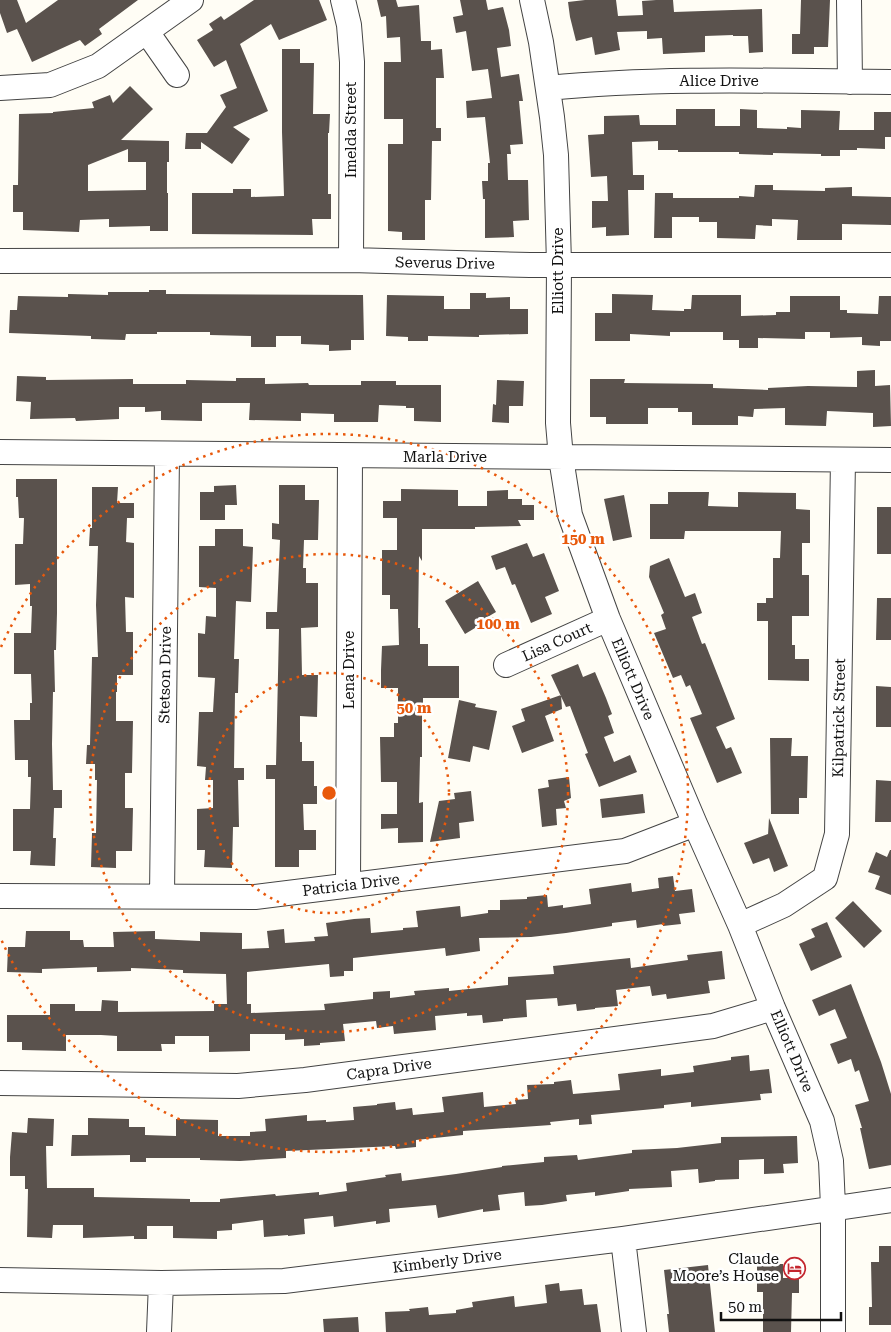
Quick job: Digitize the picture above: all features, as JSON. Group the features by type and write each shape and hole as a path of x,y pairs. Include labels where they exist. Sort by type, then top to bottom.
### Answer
{"street":[{"path":"0,88 50,85 98,66 191,0"},
{"name":"Imelda Street","path":"343,0 349,25 352,62 351,260"},
{"name":"Elliott Drive","path":"532,0 541,42 556,155 559,264 558,423 561,458 570,515 608,619 822,1121 831,1161 833,1207 832,1332"},
{"path":"850,0 850,82"},
{"path":"148,32 177,75"},
{"name":"Alice Drive","path":"548,88 670,81 891,82"},
{"name":"Severus Drive","path":"0,261 351,260 559,264 891,266"},
{"name":"Marla Drive","path":"0,452 891,460"},
{"name":"Stetson Drive","path":"162,896 167,454"},
{"name":"Lena Drive","path":"348,885 350,456"},
{"name":"Kilpatrick Street","path":"740,925 784,905 825,878 837,834 843,460"},
{"name":"Lisa Court","path":"506,665 608,619"},
{"name":"Patricia Drive","path":"0,896 255,897 625,851 695,824"},
{"name":"Capra Drive","path":"0,1083 238,1086 305,1080 713,1026 773,1008"},
{"name":"Kimberly Drive","path":"0,1280 161,1283 284,1281 623,1239 891,1200"},
{"path":"623,1239 634,1332"},
{"path":"159,1332 161,1283"}],"building":[{"path":"0,0 17,0 26,23 58,0 138,0 99,29 102,34 85,46 80,40 32,62 17,29 7,33 0,13"},
{"path":"254,0 319,0 327,20 279,40 271,24 240,44 268,111 233,127 250,139 232,164 201,142 201,149 185,149 186,133 207,133 226,107 220,95 237,88 226,60 214,67 197,40 213,30 209,24 221,16 224,20"},
{"path":"377,0 396,0 398,7 419,5 421,41 431,41 431,50 442,49 444,78 436,78 436,128 441,128 441,141 432,141 431,200 425,200 425,240 402,240 402,232 388,231 388,144 403,144 403,119 384,119 384,62 401,62 400,37 387,38 386,16 381,17"},
{"path":"460,0 486,0 488,10 503,7 509,30 511,46 497,48 501,77 519,74 523,101 519,101 523,144 510,145 511,154 507,154 508,180 528,180 529,220 513,221 514,237 485,238 485,199 483,199 482,181 488,181 488,163 490,163 485,117 467,118 466,101 492,98 488,69 472,71 466,31 456,33 453,17 463,15"},
{"path":"616,0 618,16 643,15 642,1 656,0 673,0 674,12 762,9 763,52 749,53 748,36 733,35 705,36 705,52 663,54 662,38 647,39 647,31 617,32 620,50 595,55 592,37 576,41 570,17 568,2"},
{"path":"801,0 830,0 828,47 814,47 814,54 792,54 792,34 800,34"},
{"path":"282,49 300,49 300,63 314,63 313,114 330,114 328,133 328,194 331,194 331,219 312,219 313,235 192,234 192,193 233,193 233,189 251,189 251,197 284,196"},
{"path":"130,86 153,109 121,140 169,141 169,162 167,162 168,231 150,231 150,226 109,227 109,219 80,220 79,232 23,230 23,212 13,212 13,185 18,185 19,114 53,113 94,108 92,102 110,95 113,103","holes":["128,149 128,162 146,162 146,190 88,191 88,165"]},
{"path":"676,109 715,109 715,126 740,126 740,109 757,110 757,128 787,129 787,127 801,128 801,110 840,111 839,130 874,130 874,112 891,112 891,137 885,137 885,149 857,148 857,150 840,150 840,156 821,156 821,154 773,153 773,155 739,154 739,152 678,152 678,150 658,150 658,141 632,142 633,175 644,175 644,190 628,190 629,235 606,236 606,227 592,228 592,201 608,201 607,176 591,177 588,135 604,134 604,116 639,115 640,125 676,125"},
{"path":"755,185 773,185 773,190 825,191 825,188 852,187 852,196 891,197 891,225 842,224 842,240 797,240 798,220 772,219 772,226 756,225 755,239 717,238 717,222 699,222 699,217 672,217 672,238 654,238 655,193 673,193 673,198 754,197"},
{"path":"149,290 166,290 166,294 363,295 364,340 351,340 351,350 329,351 329,345 301,344 301,336 276,336 276,347 251,347 251,336 210,335 210,332 126,334 125,340 91,339 91,336 9,333 10,310 17,310 18,296 68,297 68,294 108,295 108,292 149,292"},
{"path":"470,293 486,293 486,298 510,297 510,309 528,309 528,334 479,335 479,337 428,336 428,341 408,341 408,337 386,336 387,295 444,296 444,309 470,309"},
{"path":"612,294 653,295 652,310 684,311 684,309 691,309 692,295 741,295 741,316 776,315 776,312 790,312 790,296 840,296 840,310 847,310 847,313 878,314 879,296 891,296 891,341 880,341 880,346 862,345 862,337 830,338 830,332 805,332 805,339 758,338 758,348 739,348 739,340 723,340 723,332 670,332 670,336 630,334 630,341 595,341 595,313 612,313"},
{"path":"875,370 875,386 890,385 891,426 873,427 873,413 827,411 826,426 785,425 785,408 754,409 753,417 738,416 738,425 692,425 692,412 678,412 678,408 648,408 648,424 606,424 606,417 590,417 590,379 625,379 624,383 713,384 713,388 768,390 768,388 808,386 857,387 857,371"},
{"path":"17,376 46,377 46,380 133,379 133,384 186,384 186,380 236,381 236,378 265,378 265,384 361,385 361,381 396,381 396,385 441,385 441,422 414,421 414,408 379,405 378,422 334,422 334,414 301,413 301,421 249,420 250,403 202,403 202,421 161,420 161,411 145,412 145,407 119,407 119,419 76,421 75,418 30,419 31,402 16,401"},
{"path":"497,380 524,381 523,406 509,406 509,423 492,422 493,404 496,405"},
{"path":"16,479 57,479 57,613 56,650 54,650 55,692 53,692 52,744 53,790 62,790 62,808 54,808 53,838 56,838 55,866 30,865 31,851 13,851 13,809 30,809 31,777 28,777 28,760 15,760 14,720 30,720 30,703 32,703 31,674 14,674 14,633 31,633 32,606 30,606 30,584 15,585 15,544 23,544 24,518 19,518"},
{"path":"236,485 237,505 225,505 225,520 200,520 200,492 214,492 214,486"},
{"path":"279,485 305,485 305,500 319,500 318,540 304,540 303,568 306,568 306,583 318,583 318,627 301,628 302,675 318,675 317,717 300,716 302,761 314,761 314,786 317,786 317,804 303,804 304,830 316,830 316,850 299,850 299,867 275,867 275,779 266,779 266,765 276,765 279,629 266,629 266,612 277,612 280,540 272,539 272,523 279,524"},
{"path":"92,487 118,487 117,503 134,503 134,518 127,518 126,542 134,543 134,598 125,597 126,632 133,632 133,675 117,675 116,692 116,721 133,721 132,773 125,773 125,808 133,808 132,851 116,851 116,868 91,867 92,833 96,833 97,780 95,780 95,764 86,764 87,745 90,745 92,657 98,657 96,605 98,546 89,546 90,528 92,528"},
{"path":"401,489 458,490 458,506 487,506 487,491 508,490 508,499 522,499 522,505 534,505 534,520 518,520 521,526 475,527 475,529 422,529 422,561 419,556 418,628 420,628 420,644 428,644 428,666 459,666 459,698 423,698 419,803 423,802 423,842 398,843 398,828 381,829 381,814 397,814 397,782 381,782 380,737 394,737 394,723 398,723 398,688 381,688 382,646 399,645 398,609 390,609 390,595 382,595 382,550 397,550 397,518 383,518 383,501 401,501"},
{"path":"668,492 709,492 708,506 738,507 738,492 796,493 796,509 810,510 810,543 802,543 802,575 809,575 809,616 792,616 792,645 795,645 795,659 809,659 809,681 768,680 768,621 757,621 757,603 766,603 766,598 773,598 773,558 780,558 781,531 685,531 684,539 650,539 650,504 668,504"},
{"path":"624,495 632,537 613,541 604,499"},
{"path":"877,507 891,507 891,554 877,554"},
{"path":"215,529 243,529 243,546 253,547 251,602 236,601 234,659 239,659 238,693 235,693 234,768 244,768 244,780 238,780 239,827 233,827 232,868 204,867 205,850 197,850 197,809 213,808 213,780 205,780 206,767 197,766 199,712 213,712 215,678 198,677 198,633 205,634 206,616 216,617 216,588 199,587 199,546 215,546"},
{"path":"527,543 533,557 544,553 559,591 545,597 552,614 531,623 515,584 512,585 505,567 496,570 491,556"},
{"path":"669,558 685,597 695,593 702,613 692,617 702,644 705,643 735,719 716,727 726,749 731,747 742,773 717,783 690,718 702,714 690,685 686,687 681,675 673,678 654,633 666,629 661,615 664,613 649,577 650,566"},
{"path":"478,581 496,612 479,622 480,625 465,634 445,601"},
{"path":"877,598 891,598 891,640 876,640"},
{"path":"578,664 583,677 595,672 612,714 608,716 614,733 604,737 614,762 630,755 637,772 599,787 585,754 588,753 570,706 566,707 551,675"},
{"path":"876,686 891,687 891,727 876,727"},
{"path":"561,695 562,709 545,716 554,741 522,753 512,726 525,721 521,709"},
{"path":"459,700 476,704 475,707 497,711 489,750 473,746 470,762 448,758"},
{"path":"770,738 792,738 791,756 808,756 807,798 799,798 799,814 771,814"},
{"path":"569,777 571,798 564,801 566,808 556,809 557,825 542,827 538,789 549,787 548,780"},
{"path":"876,780 891,781 891,822 875,822"},
{"path":"471,791 474,821 459,823 460,838 430,842 439,801 455,799 454,793"},
{"path":"643,794 645,813 602,818 600,799"},
{"path":"769,818 788,866 774,872 769,858 753,864 744,843 768,835"},
{"path":"890,850 891,895 875,889 880,876 868,872 876,852 887,857"},
{"path":"673,876 675,891 692,889 695,912 679,914 681,924 663,926 663,924 637,928 636,920 612,923 612,926 566,933 531,937 479,938 480,951 446,956 445,948 353,958 353,971 344,971 344,976 330,977 329,964 247,972 247,1004 251,1004 251,1013 325,1010 324,1004 373,999 373,992 390,991 390,998 415,995 414,991 449,988 449,991 508,985 508,977 554,974 553,966 630,958 631,968 688,960 687,955 722,951 725,979 708,981 710,993 667,999 666,994 652,996 650,986 616,990 618,1006 577,1011 576,1004 558,1006 557,998 526,1000 527,1017 483,1023 482,1015 467,1016 467,1013 435,1016 436,1030 394,1034 393,1026 377,1028 376,1021 343,1024 345,1041 320,1043 320,1045 304,1046 304,1039 285,1040 285,1034 250,1034 250,1051 209,1052 209,1036 175,1036 175,1044 161,1044 162,1051 117,1051 117,1036 101,1035 66,1035 66,1051 22,1050 22,1042 7,1042 7,1015 50,1015 50,1004 75,1004 75,1011 101,1011 102,1000 118,1001 118,1012 214,1011 214,1004 227,1004 226,974 183,973 183,970 131,968 131,971 97,972 97,967 42,969 42,973 7,972 8,947 25,947 26,931 70,931 70,940 83,940 84,947 114,947 113,932 155,931 155,939 200,941 200,932 242,933 242,949 269,948 267,931 284,929 285,943 315,941 314,937 328,936 326,923 370,918 371,933 403,930 403,928 418,927 416,911 460,906 461,917 488,913 488,910 500,910 500,900 527,899 527,897 547,895 548,907 563,905 563,908 591,904 589,889 631,883 632,892 659,888 658,878"},
{"path":"853,901 882,931 864,948 835,918"},
{"path":"827,922 842,957 811,971 799,944 815,937 811,929"},
{"path":"851,984 881,1062 891,1094 891,1165 869,1169 860,1128 862,1128 855,1105 869,1101 859,1070 855,1072 851,1059 838,1064 830,1044 847,1038 835,1009 819,1016 812,1000"},
{"path":"749,1055 750,1071 769,1069 772,1093 760,1094 761,1100 691,1107 691,1102 664,1105 664,1108 591,1115 592,1124 579,1125 579,1119 550,1122 551,1125 463,1131 463,1135 416,1140 416,1147 396,1149 395,1146 286,1151 286,1158 240,1161 200,1160 200,1158 146,1158 146,1162 130,1162 130,1155 71,1156 72,1135 88,1135 88,1118 129,1119 129,1127 145,1127 145,1135 176,1136 176,1119 218,1120 218,1136 250,1136 250,1132 266,1131 265,1119 307,1115 307,1121 354,1120 353,1107 395,1102 396,1110 412,1108 413,1115 444,1112 442,1097 483,1092 484,1107 516,1104 515,1100 528,1099 527,1085 554,1084 554,1082 571,1080 573,1094 620,1090 618,1074 661,1069 661,1076 694,1072 693,1066 731,1060 731,1057"},
{"path":"28,1118 54,1119 53,1146 46,1146 47,1188 94,1188 94,1197 190,1199 190,1202 220,1202 220,1199 275,1194 276,1196 319,1192 319,1195 347,1191 346,1183 386,1177 385,1175 401,1173 402,1181 502,1166 544,1162 544,1157 577,1155 578,1160 632,1153 632,1150 677,1148 721,1143 721,1137 797,1136 798,1163 783,1164 784,1173 764,1174 764,1159 739,1160 739,1179 699,1183 698,1169 671,1171 672,1187 629,1189 629,1191 595,1196 595,1192 566,1195 567,1201 542,1205 525,1206 524,1192 498,1195 500,1210 483,1212 483,1209 438,1218 436,1205 389,1209 390,1222 376,1224 376,1221 334,1227 333,1216 304,1219 305,1234 288,1236 264,1237 263,1220 232,1224 232,1230 217,1231 217,1239 173,1238 173,1226 147,1226 147,1239 134,1239 134,1236 83,1238 83,1225 53,1225 52,1238 27,1237 28,1189 25,1189 25,1176 10,1176 10,1157 12,1132 27,1133"},
{"path":"879,1246 891,1246 891,1325 869,1325 869,1307 872,1307 871,1262 879,1262"},
{"path":"757,1264 783,1264 783,1278 799,1278 799,1293 792,1293 791,1332 763,1332 763,1292 757,1292"},
{"path":"708,1265 715,1332 669,1332 664,1270"},
{"path":"559,1283 560,1291 582,1289 584,1305 597,1304 601,1332 386,1332 385,1312 410,1311 409,1309 428,1307 429,1315 456,1313 456,1310 473,1307 472,1302 514,1296 515,1307 547,1303 545,1285"},
{"path":"358,1317 359,1332 324,1332 323,1319"}],"place":[{"name":"Claude Moore’s House","path":"795,1268"}]}
